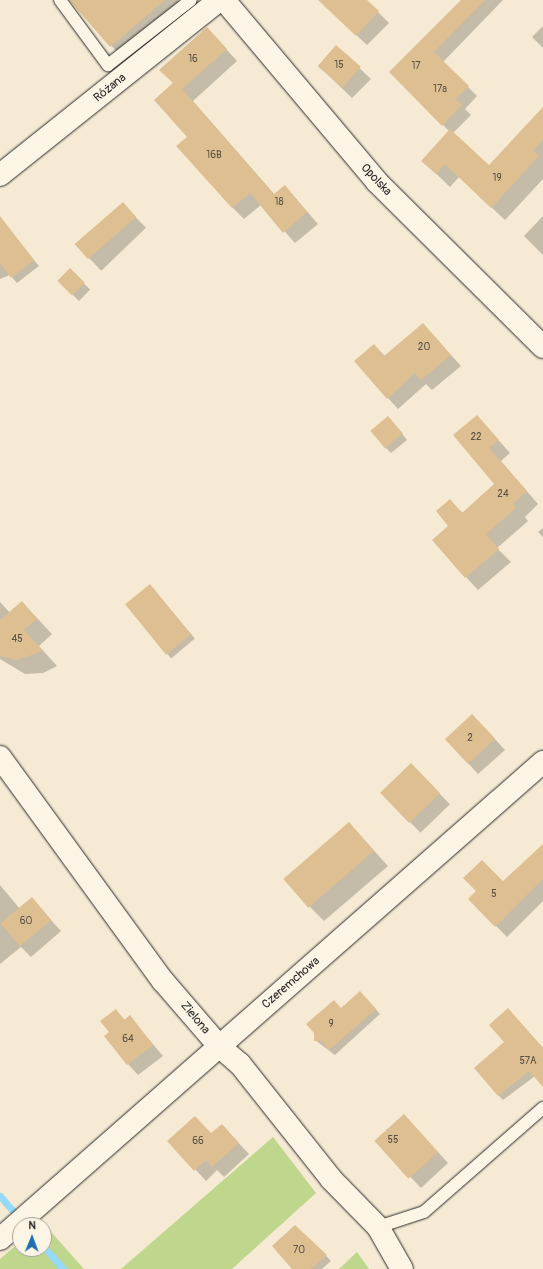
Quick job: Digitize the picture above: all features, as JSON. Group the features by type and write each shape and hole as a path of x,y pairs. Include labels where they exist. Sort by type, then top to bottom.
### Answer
{"street":[{"name":"Różana","path":"0,175 219,0"},
{"name":"Opolska","path":"224,0 376,182 543,347"},
{"name":"Zielona","path":"0,757 163,980 219,1046 240,1064 331,1179 378,1227 402,1269"},
{"name":"Czeremchowa","path":"3,1237 543,762"}],"lane":[{"path":"60,0 108,65 191,0"},
{"path":"378,1227 424,1212 543,1108"}],"green space":[{"path":"273,1137 316,1193 232,1269 121,1269"},
{"path":"52,1233 84,1269 0,1269 0,1259 12,1249 12,1257 52,1257"},
{"path":"357,1252 369,1269 339,1269"}],"building":[{"path":"69,0 165,0 110,47"},
{"path":"318,0 367,0 379,11 356,36"},
{"path":"461,0 485,0 434,52 469,86 456,99 462,105 442,126 389,72"},
{"path":"207,27 227,49 182,89 274,194 285,185 307,212 283,233 250,193 232,208 176,146 187,137 154,100 173,83 159,70"},
{"path":"336,45 361,67 343,88 318,66"},
{"path":"543,107 543,140 533,151 539,156 491,208 445,164 436,174 421,161 450,129 489,165"},
{"path":"123,202 136,217 88,259 75,244"},
{"path":"0,216 34,260 11,278 0,263"},
{"path":"70,268 85,283 72,296 57,281"},
{"path":"423,323 451,355 421,380 415,373 387,399 354,361 374,344 384,356"},
{"path":"477,415 499,440 489,448 527,491 513,504 516,508 486,534 499,549 465,578 432,540 448,526 436,511 450,499 462,513 494,484 453,435"},
{"path":"388,416 403,434 385,448 370,431"},
{"path":"150,584 191,635 166,655 125,604"},
{"path":"22,601 37,619 24,630 43,651 17,660 0,656 0,620"},
{"path":"472,714 495,739 468,764 445,739"},
{"path":"411,763 440,793 409,823 380,793"},
{"path":"349,822 374,851 308,908 283,879"},
{"path":"543,844 543,879 495,927 468,899 476,891 463,878 482,860 503,881"},
{"path":"32,897 51,920 20,946 1,923"},
{"path":"360,991 376,1009 329,1050 321,1041 314,1041 314,1033 306,1024 334,1000 341,1008"},
{"path":"508,1008 543,1048 543,1087 529,1071 498,1096 474,1068 504,1042 489,1025"},
{"path":"116,1009 124,1020 130,1015 153,1045 127,1065 104,1036 109,1032 100,1021"},
{"path":"404,1114 438,1152 408,1179 374,1141"},
{"path":"195,1116 211,1133 222,1124 239,1143 212,1167 206,1160 194,1171 167,1141"},
{"path":"295,1225 327,1255 311,1269 292,1269 272,1246"}],"waterway":[{"name":"Zielona","path":"0,1196 18,1217"},
{"name":"Zielona","path":"52,1256 63,1269"}]}
